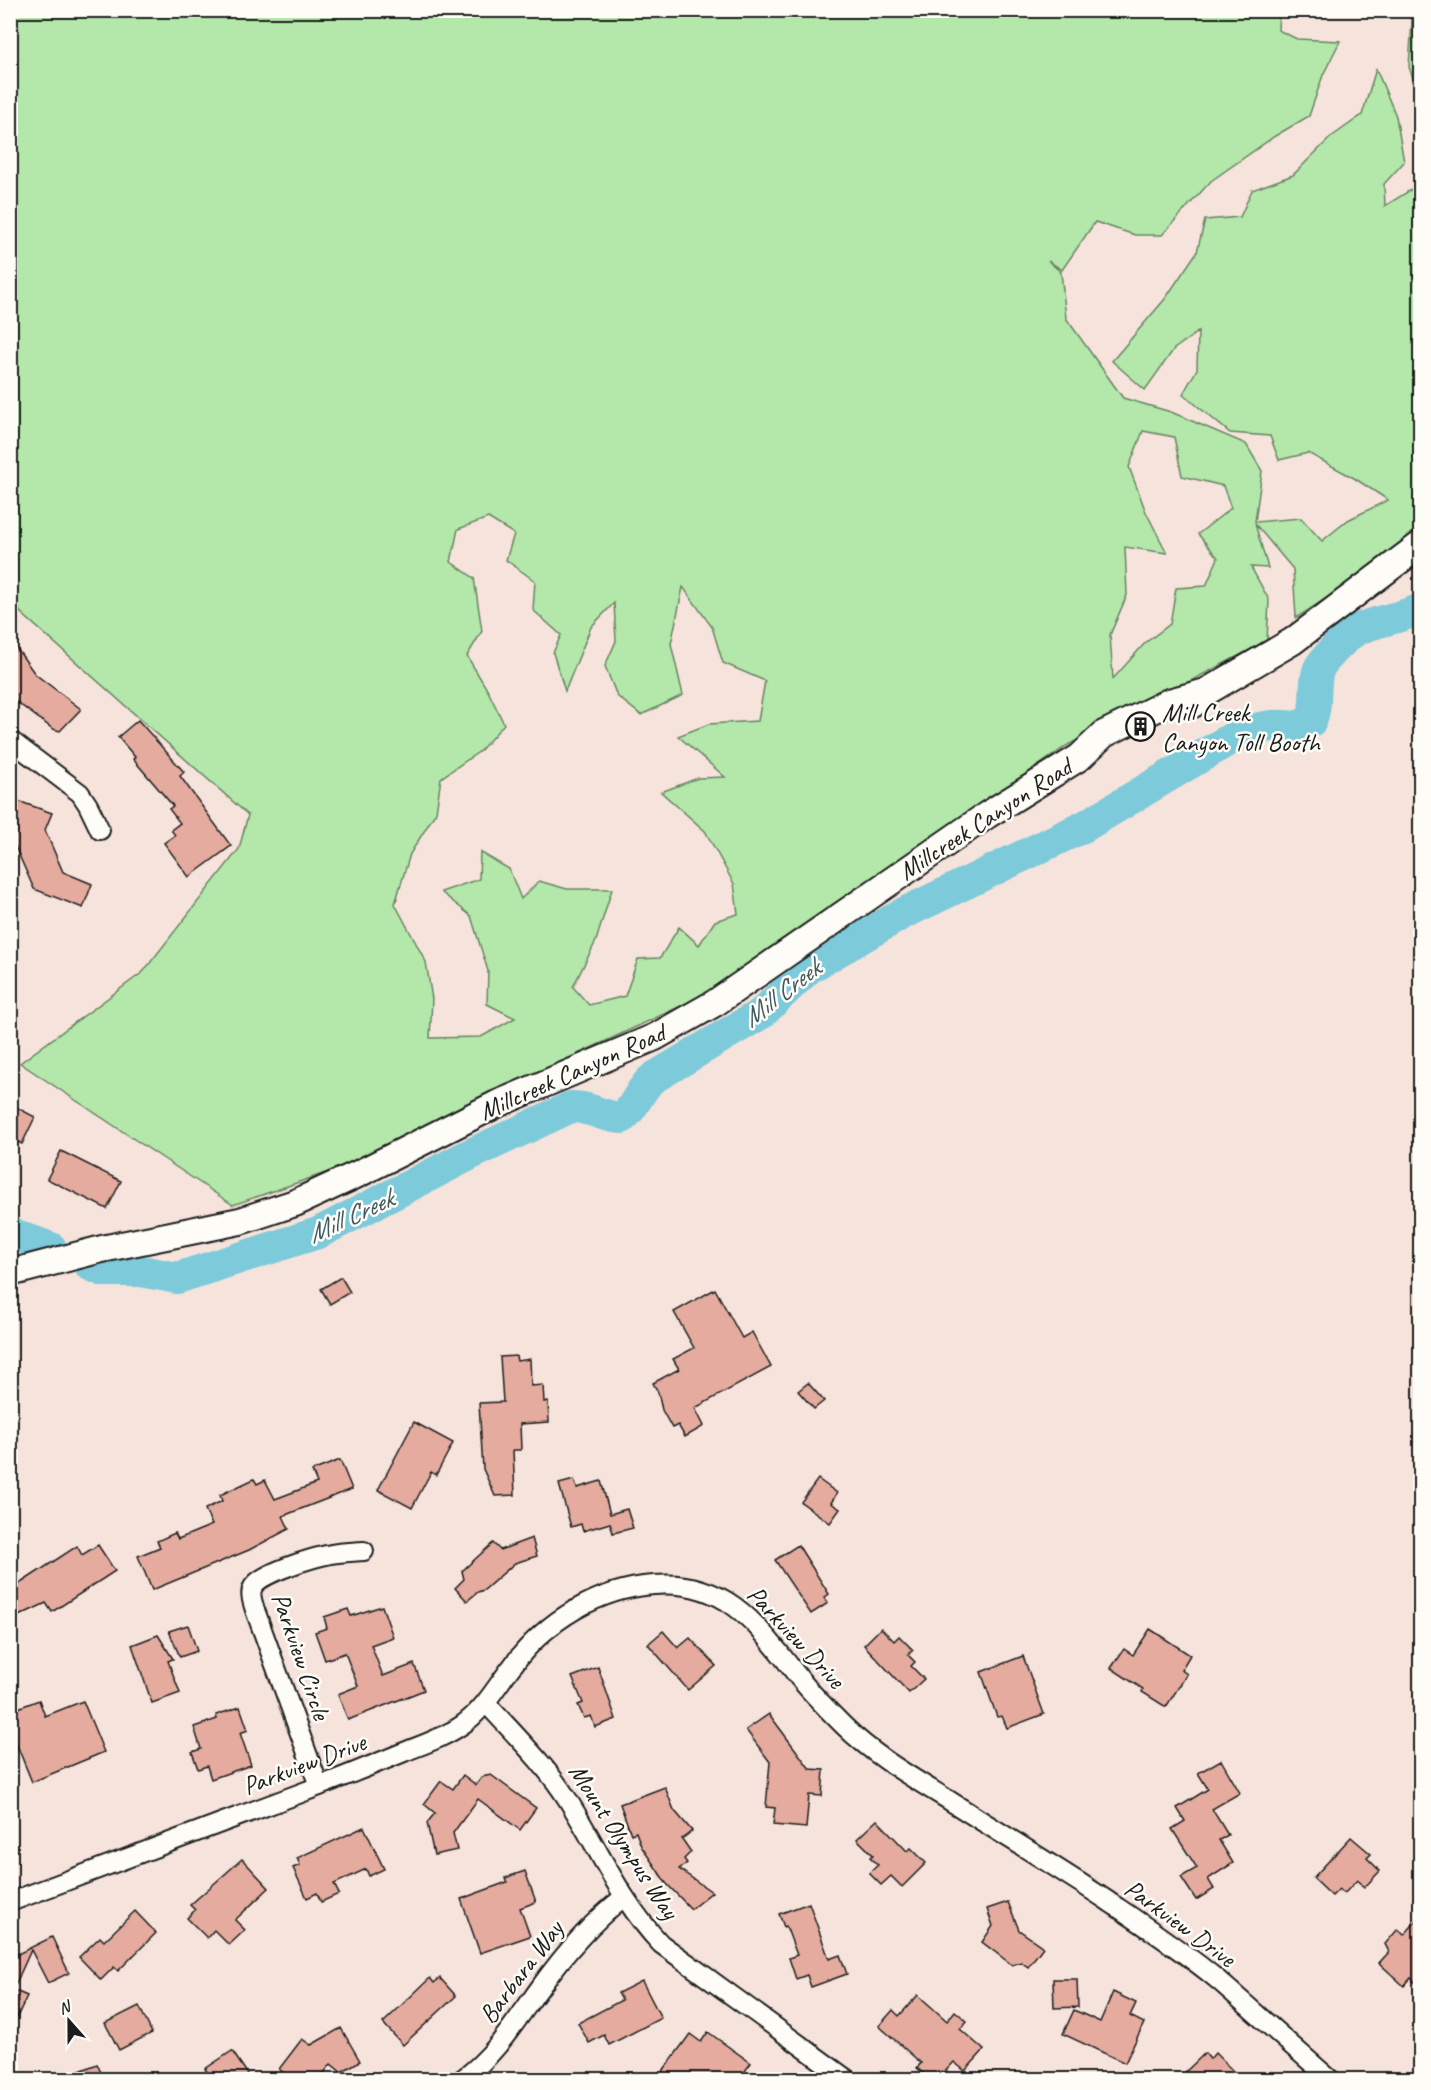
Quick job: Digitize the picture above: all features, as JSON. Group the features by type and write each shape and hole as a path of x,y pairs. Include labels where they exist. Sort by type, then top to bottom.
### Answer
{"street":[{"name":"Millcreek Canyon Road","path":"10,1273 102,1249 240,1221 295,1203 497,1104 655,1037 715,1003 1035,783 1080,757 1111,750 1176,718 1206,692 1293,641 1420,545"},
{"path":"10,740 80,793 100,830"},
{"name":"Parkview Circle","path":"320,1786 255,1610 251,1591 255,1583 265,1576 319,1557 364,1551"},
{"name":"Parkview Drive","path":"10,1902 320,1786 437,1738 461,1726 486,1703 517,1660 538,1636 557,1620 579,1607 632,1588 684,1585 726,1599 742,1611 811,1691 846,1728 870,1747 903,1771 1109,1902 1187,1956 1332,2079"},
{"name":"Mount Olympus Way","path":"486,1703 547,1770 582,1822 624,1897 650,1932 674,1954 848,2079"},
{"name":"Barbara Way","path":"462,2079 496,2047 567,1951 590,1925 624,1897"}],"green space":[{"path":"10,11 1279,11 1278,30 1297,39 1340,41 1323,75 1309,116 1275,136 1211,181 1162,235 1135,235 1095,222 1062,270 1048,261 1061,272 1066,318 1123,398 1171,412 1246,444 1262,471 1255,522 1301,518 1322,541 1348,520 1388,500 1308,453 1279,460 1270,436 1230,433 1183,394 1197,369 1198,332 1174,349 1145,390 1112,361 1165,299 1197,252 1205,220 1240,217 1252,190 1293,175 1331,137 1362,115 1376,69 1396,116 1404,162 1384,184 1385,206 1420,184 1420,531 1375,567 1296,618 1293,569 1255,524 1268,568 1251,567 1269,600 1267,641 1068,745 713,991 520,1081 351,1164 233,1205 20,1063 143,972 239,849 248,815 20,612 11,586","holes":["1143,431 1174,437 1182,476 1223,486 1231,508 1198,534 1218,558 1206,586 1176,588 1170,624 1145,643 1113,679 1110,635 1127,595 1125,547 1167,553 1146,512 1129,467","488,518 514,534 506,560 535,581 533,610 561,635 553,653 565,691 591,627 614,603 616,641 605,666 617,696 641,715 683,695 671,644 683,587 712,627 723,663 765,681 758,721 709,724 678,736 725,777 698,778 661,792 705,831 734,884 738,914 715,921 699,945 679,927 660,958 638,959 625,996 589,1005 573,987 596,941 612,889 567,889 539,881 521,899 509,869 480,852 479,879 441,892 471,916 488,971 487,1004 515,1018 481,1037 430,1038 432,999 426,962 395,904 410,854 436,812 441,778 480,751 504,724 467,656 482,631 474,578 451,562 458,529"]},
{"path":"1404,11 1420,11 1420,98 1409,67 1412,20"}],"building":[{"path":"10,639 35,674 81,709 60,731 53,729 10,697"},
{"path":"138,720 184,772 180,776 231,846 189,877 164,843 175,835 171,830 180,823 169,809 173,806 133,759 135,757 118,737"},
{"path":"18,801 52,813 45,830 63,872 92,884 83,908 34,889 10,835 10,820"},
{"path":"10,1104 35,1117 22,1144 10,1138"},
{"path":"61,1151 121,1181 107,1209 47,1179"},
{"path":"341,1277 350,1292 330,1304 321,1289"},
{"path":"715,1289 742,1338 752,1332 771,1367 695,1408 704,1426 685,1437 678,1425 672,1428 662,1410 658,1392 653,1383 679,1369 673,1359 694,1348 674,1312"},
{"path":"516,1356 517,1361 530,1359 531,1386 543,1385 544,1402 548,1401 549,1422 520,1424 521,1450 513,1450 515,1495 495,1496 483,1469 479,1403 503,1402 500,1357"},
{"path":"808,1383 824,1401 814,1409 798,1391"},
{"path":"414,1422 453,1443 436,1475 431,1472 412,1508 378,1490"},
{"path":"340,1460 352,1489 283,1516 289,1529 249,1550 152,1590 138,1556 160,1547 157,1541 175,1533 178,1539 212,1525 205,1509 222,1501 220,1495 254,1479 257,1484 265,1480 275,1499 317,1483 312,1471"},
{"path":"818,1479 837,1493 831,1503 840,1509 830,1523 801,1502"},
{"path":"574,1480 577,1488 601,1481 610,1514 627,1509 633,1528 613,1533 610,1523 583,1531 581,1524 571,1527 559,1484"},
{"path":"532,1538 537,1556 515,1563 484,1590 467,1601 455,1588 464,1579 462,1571 493,1543 500,1550"},
{"path":"98,1545 115,1571 52,1612 46,1603 10,1620 10,1590 77,1546 82,1555"},
{"path":"798,1545 829,1594 824,1598 828,1603 811,1614 775,1560"},
{"path":"382,1606 393,1637 371,1645 383,1676 414,1664 424,1690 348,1720 338,1694 358,1686 345,1653 325,1660 315,1632 327,1628 324,1617 348,1609 351,1616"},
{"path":"188,1625 197,1651 180,1657 169,1631"},
{"path":"881,1628 894,1641 899,1636 913,1650 908,1655 915,1662 911,1666 924,1679 909,1693 864,1645"},
{"path":"1150,1629 1190,1655 1181,1670 1187,1674 1166,1707 1111,1668 1124,1649 1133,1655"},
{"path":"663,1631 678,1648 690,1638 716,1666 688,1690 648,1644"},
{"path":"158,1635 173,1659 168,1661 180,1693 152,1703 132,1645"},
{"path":"1023,1656 1044,1714 1007,1728 1002,1716 997,1717 981,1672"},
{"path":"598,1667 616,1719 595,1727 591,1716 584,1718 578,1705 583,1703 572,1677"},
{"path":"39,1700 45,1716 83,1701 104,1752 32,1782 10,1728 10,1711"},
{"path":"240,1707 248,1730 240,1733 251,1765 211,1779 207,1766 198,1769 192,1752 201,1749 194,1727 217,1719 216,1715"},
{"path":"769,1714 810,1769 824,1770 822,1796 809,1795 806,1828 773,1825 775,1808 766,1807 770,1762 746,1730"},
{"path":"1221,1760 1240,1793 1212,1809 1228,1835 1219,1840 1233,1863 1208,1879 1214,1889 1196,1900 1181,1877 1197,1868 1172,1829 1185,1821 1177,1808 1208,1789 1198,1773"},
{"path":"463,1775 476,1785 482,1777 491,1775 536,1808 520,1830 478,1799 453,1833 457,1850 434,1855 427,1823 435,1813 424,1804 441,1781 453,1789"},
{"path":"665,1787 674,1810 692,1831 682,1839 691,1852 684,1859 687,1863 679,1869 712,1892 691,1909 666,1883 641,1846 636,1832 631,1834 620,1804"},
{"path":"877,1820 907,1851 911,1848 926,1863 902,1887 891,1876 881,1885 869,1873 878,1865 870,1857 873,1855 857,1839"},
{"path":"364,1827 384,1869 369,1876 366,1869 334,1884 339,1894 321,1902 317,1893 307,1898 293,1868 300,1865 297,1858"},
{"path":"1351,1837 1371,1854 1367,1858 1380,1871 1364,1888 1357,1880 1344,1894 1339,1889 1332,1896 1313,1878"},
{"path":"242,1859 269,1888 235,1920 245,1930 229,1945 214,1930 207,1938 187,1918 195,1910 190,1905"},
{"path":"525,1871 536,1902 520,1908 530,1936 480,1953 461,1899 507,1882 505,1878"},
{"path":"1008,1902 1019,1930 1043,1947 1028,1967 1021,1962 1012,1965 982,1942 993,1926 987,1909"},
{"path":"809,1903 829,1959 840,1955 847,1974 811,1987 807,1975 796,1979 789,1958 797,1955 779,1914"},
{"path":"135,1911 156,1933 118,1971 114,1967 101,1980 79,1957 100,1937 104,1941"},
{"path":"1420,1917 1420,1988 1411,1978 1404,1986 1379,1963 1389,1952 1385,1944 1398,1929 1404,1935"},
{"path":"52,1937 69,1973 48,1983 31,1950 13,1990 27,1996 10,2032 10,1950 18,1954"},
{"path":"430,1978 434,1983 440,1978 456,1996 403,2045 383,2023"},
{"path":"1053,1979 1077,1979 1078,2007 1054,2008"},
{"path":"642,1981 661,2018 609,2045 604,2035 589,2043 578,2023 622,2000 618,1993"},
{"path":"1113,1992 1136,2003 1130,2016 1144,2023 1125,2063 1063,2034 1074,2010 1100,2022"},
{"path":"918,1995 947,2021 955,2011 967,2021 960,2029 984,2050 965,2071 954,2062 938,2079 930,2079 917,2068 921,2063 879,2026 893,2010 899,2016"},
{"path":"139,2006 152,2033 119,2050 105,2023"},
{"path":"341,2028 360,2061 341,2072 331,2064 319,2079 292,2079 279,2069 302,2039 311,2045"},
{"path":"708,2032 751,2063 739,2079 657,2079 690,2034 701,2042"},
{"path":"232,2051 251,2079 212,2079 205,2069"},
{"path":"1205,2053 1210,2059 1215,2053 1241,2079 1178,2079"},
{"path":"97,2064 104,2079 60,2079"}],"waterway":[{"name":"Mill Creek","path":"90,1265 104,1271 141,1271 177,1278 318,1233 469,1155 571,1107 622,1118 653,1078 762,1013 809,968 904,913 1085,826 1237,735 1263,727 1294,726 1311,721 1319,668 1342,641 1363,627 1420,609"},
{"name":"Mill Creek","path":"10,1233 51,1248"}],"place":[{"name":"Mill Creek Canyon Toll Booth","path":"1141,727"}]}
